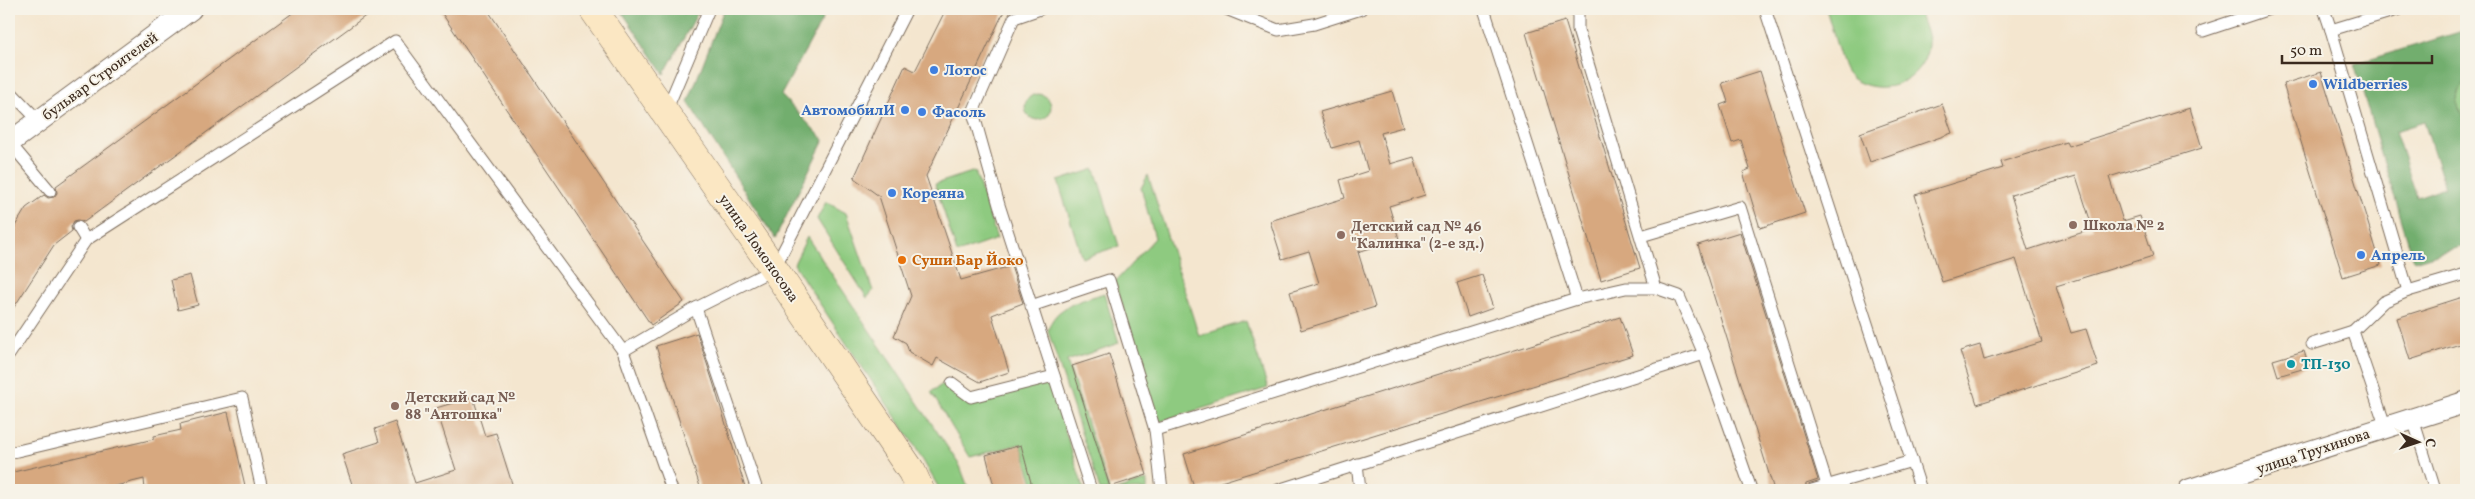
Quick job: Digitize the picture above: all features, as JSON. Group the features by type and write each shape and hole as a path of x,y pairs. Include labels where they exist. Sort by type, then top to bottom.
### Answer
{"street":[{"name":"бульвар Строителей","path":"9,143 191,9"},
{"name":"улица Ломоносова","path":"593,9 774,269 912,472 920,490"},
{"name":"улица Трухинова","path":"2189,490 2466,402"}],"lane":[{"path":"665,114 709,9"},
{"path":"624,352 696,308 774,269 907,9"},
{"path":"1040,9 1014,18 973,112 999,205 1091,490"},
{"path":"1226,9 1278,30 1314,24 1361,9"},
{"path":"1484,9 1576,299"},
{"path":"1578,9 1578,30 1656,288"},
{"path":"1765,9 1921,490"},
{"path":"2203,31 2269,9"},
{"path":"2324,9 2408,292"},
{"path":"2331,30 2400,9"},
{"path":"9,355 86,240 395,41 624,352 672,490"},
{"path":"10,91 39,121"},
{"path":"9,143 50,191"},
{"path":"1641,236 1740,207 1827,485"},
{"path":"78,227 86,240"},
{"path":"2312,344 2354,331 2383,302 2466,274"},
{"path":"1031,306 1109,280 1155,430 1162,490"},
{"path":"1155,430 1576,299 1626,288 1656,288 1679,296 1704,354 1751,490"},
{"path":"696,308 757,490"},
{"path":"2354,331 2386,428"},
{"path":"1278,490 1704,354"},
{"path":"952,383 971,397 1054,376"},
{"path":"9,453 242,398 262,490"},
{"path":"2413,419 2435,490"},
{"path":"1812,490 1912,461"},
{"path":"1357,464 1360,490"}],"green space":[{"path":"620,9 700,9 664,74"},
{"path":"724,9 828,9 781,95 824,140 775,239 688,102"},
{"path":"1826,9 1918,9 1928,41 1926,56 1921,66 1906,81 1896,85 1874,87 1855,80 1845,70"},
{"path":"2466,30 2466,80 2458,92 2457,101 2459,109 2466,119 2466,245 2414,261 2354,64","holes":["2424,122 2445,187 2417,197 2395,131"]},
{"path":"2466,80 2466,119 2459,110 2457,100 2462,84"},
{"path":"1038,94 1047,98 1051,107 1047,116 1038,120 1029,116 1025,107 1029,98"},
{"path":"1095,169 1119,246 1082,258 1058,181"},
{"path":"975,171 997,239 957,253 935,184"},
{"path":"1148,175 1199,336 1246,321 1268,388 1159,422 1115,282 1155,238 1141,188"},
{"path":"826,202 846,213 873,291 867,298 817,219"},
{"path":"807,237 960,466 969,490 940,490 913,443 806,283 794,264"},
{"path":"1104,293 1119,343 1067,361 1109,490 1100,490 1048,331 1056,315 1070,305"},
{"path":"1048,377 1084,490 1035,490 1021,444 970,457 931,392 943,384 949,384 968,401"},
{"path":"1147,480 1147,490 1116,490"}],"building":[{"path":"298,9 375,9 84,222 74,221 71,227 72,231 54,245 9,315 9,236 26,208 44,195 48,198 54,197 57,193 56,186"},
{"path":"439,9 487,9 684,302 651,325"},
{"path":"946,9 1005,9 926,176 961,280 1011,266 1023,303 992,315 1009,372 980,382 937,358 933,366 909,352 906,343 894,336 911,296 879,196 854,178 905,66 915,71"},
{"path":"1565,21 1640,268 1601,280 1526,33"},
{"path":"1760,71 1805,213 1760,228 1743,172 1750,169 1741,140 1732,143 1720,105 1728,102 1722,83"},
{"path":"2321,72 2381,265 2343,277 2283,84"},
{"path":"1392,91 1403,127 1381,133 1390,164 1414,157 1425,195 1389,206 1399,239 1358,252 1375,307 1301,330 1290,292 1319,283 1309,251 1282,259 1270,221 1345,198 1340,180 1368,171 1359,140 1332,148 1320,112"},
{"path":"1942,104 1952,133 1870,162 1860,133"},
{"path":"2190,108 2202,148 2109,177 2123,221 2140,216 2153,256 2056,286 2071,333 2086,329 2098,366 1977,404 1960,351 1980,345 1984,360 2042,342 2016,259 1942,282 1915,195 2003,168 2001,162 2066,142 2068,146","holes":["2076,176 2093,229 2028,250 2011,195"]},
{"path":"1740,232 1818,480 1806,484 1805,490 1774,490 1698,245"},
{"path":"190,275 198,305 178,310 171,280"},
{"path":"1482,275 1493,308 1468,317 1457,283"},
{"path":"2466,296 2466,342 2410,360 2397,318"},
{"path":"1620,317 1633,355 1195,490 1184,454"},
{"path":"697,333 746,490 701,490 656,346"},
{"name":"ТП-130","path":"2304,351 2309,367 2278,376 2273,360"},
{"path":"1109,354 1147,475 1110,487 1072,366"},
{"path":"473,397 485,436 496,433 514,490 354,490 342,454 379,442 375,429 395,422 415,483 456,470 436,408"},
{"path":"228,412 246,490 145,490 144,479 99,490 9,490 9,473 154,439 154,436 181,430 180,424"},
{"path":"1021,445 1033,490 995,490 986,455"}],"place":[{"name":"Лотос","path":"934,70"},
{"name":"Wildberries","path":"2313,84"},
{"name":"АвтомобилИ","path":"905,110"},
{"name":"Фасоль","path":"922,112"},
{"name":"Кореяна","path":"892,193"},
{"name":"Школа № 2","path":"2073,225"},
{"name":"Детский сад № 46 \"Калинка\" (2-е зд.)","path":"1341,235"},
{"name":"Апрель","path":"2361,255"},
{"name":"Суши Бар Йоко","path":"902,260"},
{"name":"ТП-130","path":"2291,364"},
{"name":"Детский сад № 88 \"Антошка\"","path":"395,406"}]}
